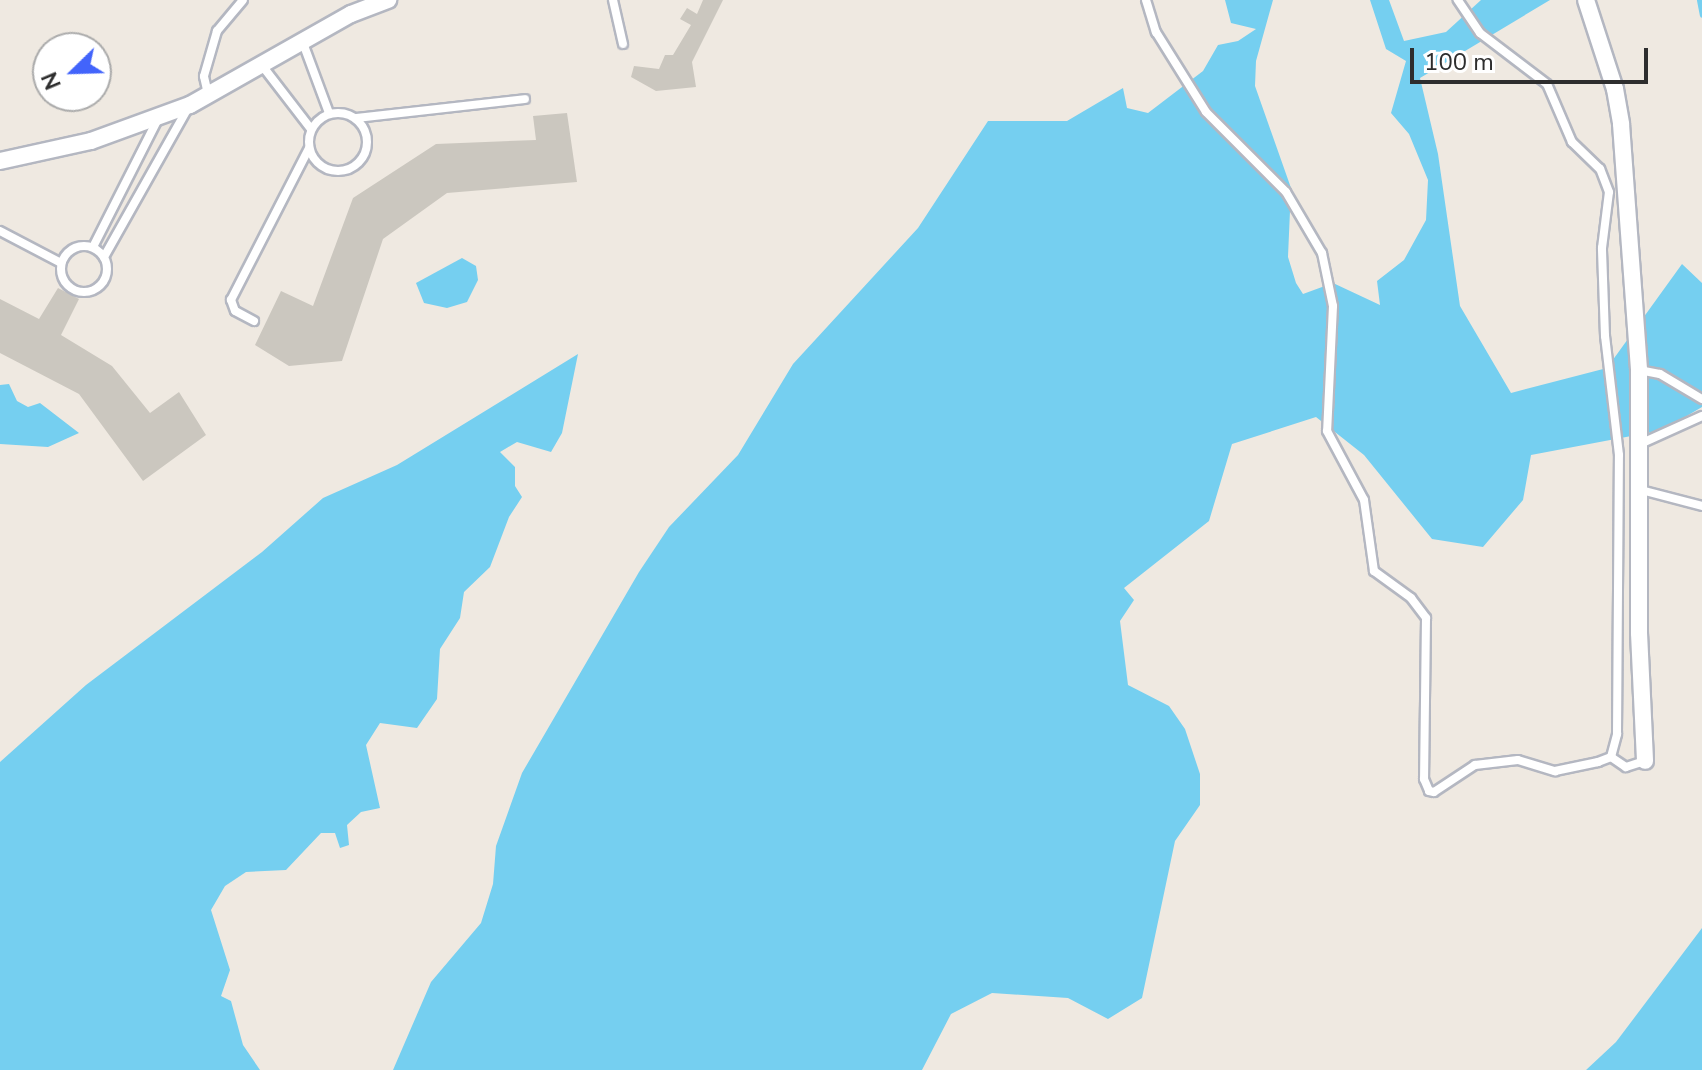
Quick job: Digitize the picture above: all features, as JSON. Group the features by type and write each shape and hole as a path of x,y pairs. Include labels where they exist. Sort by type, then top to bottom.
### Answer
{"street":[{"path":"0,161 159,118 264,68 351,14 388,0"},
{"path":"1586,0 1618,105 1639,370 1639,633 1645,761"}],"lane":[{"path":"208,94 204,76 217,31 243,0"},
{"path":"613,0 623,44"},
{"path":"1146,0 1172,61 1206,112 1286,192 1322,253 1333,306 1327,431 1364,500 1374,571 1411,598 1426,618 1425,786 1434,792 1475,765 1496,762 1518,760 1555,771 1611,757 1626,767 1645,761"},
{"path":"1459,1 1480,33 1547,84 1572,142 1600,169 1609,192 1602,248 1605,336 1621,522 1617,741 1611,757"},
{"path":"303,43 329,113"},
{"path":"264,68 311,129"},
{"path":"329,113 356,118 525,99"},
{"path":"0,231 61,263 66,284 87,293 105,279 104,257 190,105"},
{"path":"254,321 235,311 231,300 309,148 311,129 329,113"},
{"path":"93,247 159,118"},
{"path":"309,148 326,169 353,168 367,144 356,118"},
{"path":"93,247 104,257"},
{"path":"61,263 71,250 93,247"},
{"path":"1639,370 1660,374 1702,399"},
{"path":"1640,444 1702,416"},
{"path":"1641,490 1702,506"}],"water":[{"path":"1225,0 1273,0 1256,61 1255,86 1291,188 1288,257 1296,283 1303,294 1333,283 1380,305 1377,281 1404,260 1426,220 1428,180 1409,134 1391,113 1406,61 1386,49 1370,0 1389,0 1404,41 1446,32 1481,0 1550,0 1420,78 1438,154 1460,306 1511,393 1607,368 1682,264 1702,283 1702,407 1663,430 1531,455 1523,500 1483,547 1432,539 1364,455 1316,417 1232,444 1209,521 1124,588 1134,600 1120,621 1128,685 1169,706 1185,729 1200,774 1200,805 1175,841 1142,998 1108,1019 1068,998 992,993 951,1014 922,1070 393,1070 431,982 481,923 493,884 496,846 522,773 639,572 669,527 738,455 793,364 918,228 988,121 1067,121 1123,88 1127,108 1148,113 1203,71 1218,45 1238,41 1256,29 1231,23"},
{"path":"462,258 476,266 478,280 467,302 447,308 424,303 416,283"},
{"path":"578,354 562,433 551,452 517,442 500,452 515,467 515,486 522,497 509,517 490,567 464,592 460,618 440,649 437,699 417,728 380,723 366,745 380,808 361,812 347,825 349,845 340,848 335,833 321,833 286,870 246,872 225,886 211,910 230,970 221,996 231,1001 243,1045 260,1070 0,1070 0,762 86,685 262,552 323,498 397,465"},
{"path":"9,384 17,401 28,407 40,403 79,433 48,447 0,444 0,385"},
{"path":"1702,928 1702,1070 1586,1070 1616,1042"}],"building":[{"path":"703,0 723,0 692,62 696,87 656,91 631,77 634,66 659,69 665,55 673,55 691,25 680,19 687,8 697,14"},
{"path":"567,113 577,182 447,193 383,239 342,361 289,366 255,345 281,291 313,306 353,198 436,144 536,140 533,116"},
{"path":"58,288 79,299 61,335 112,366 150,413 179,392 206,435 143,481 79,394 0,353 0,299 39,319"}],"waterway":[{"path":"1699,0 1702,15"}]}
